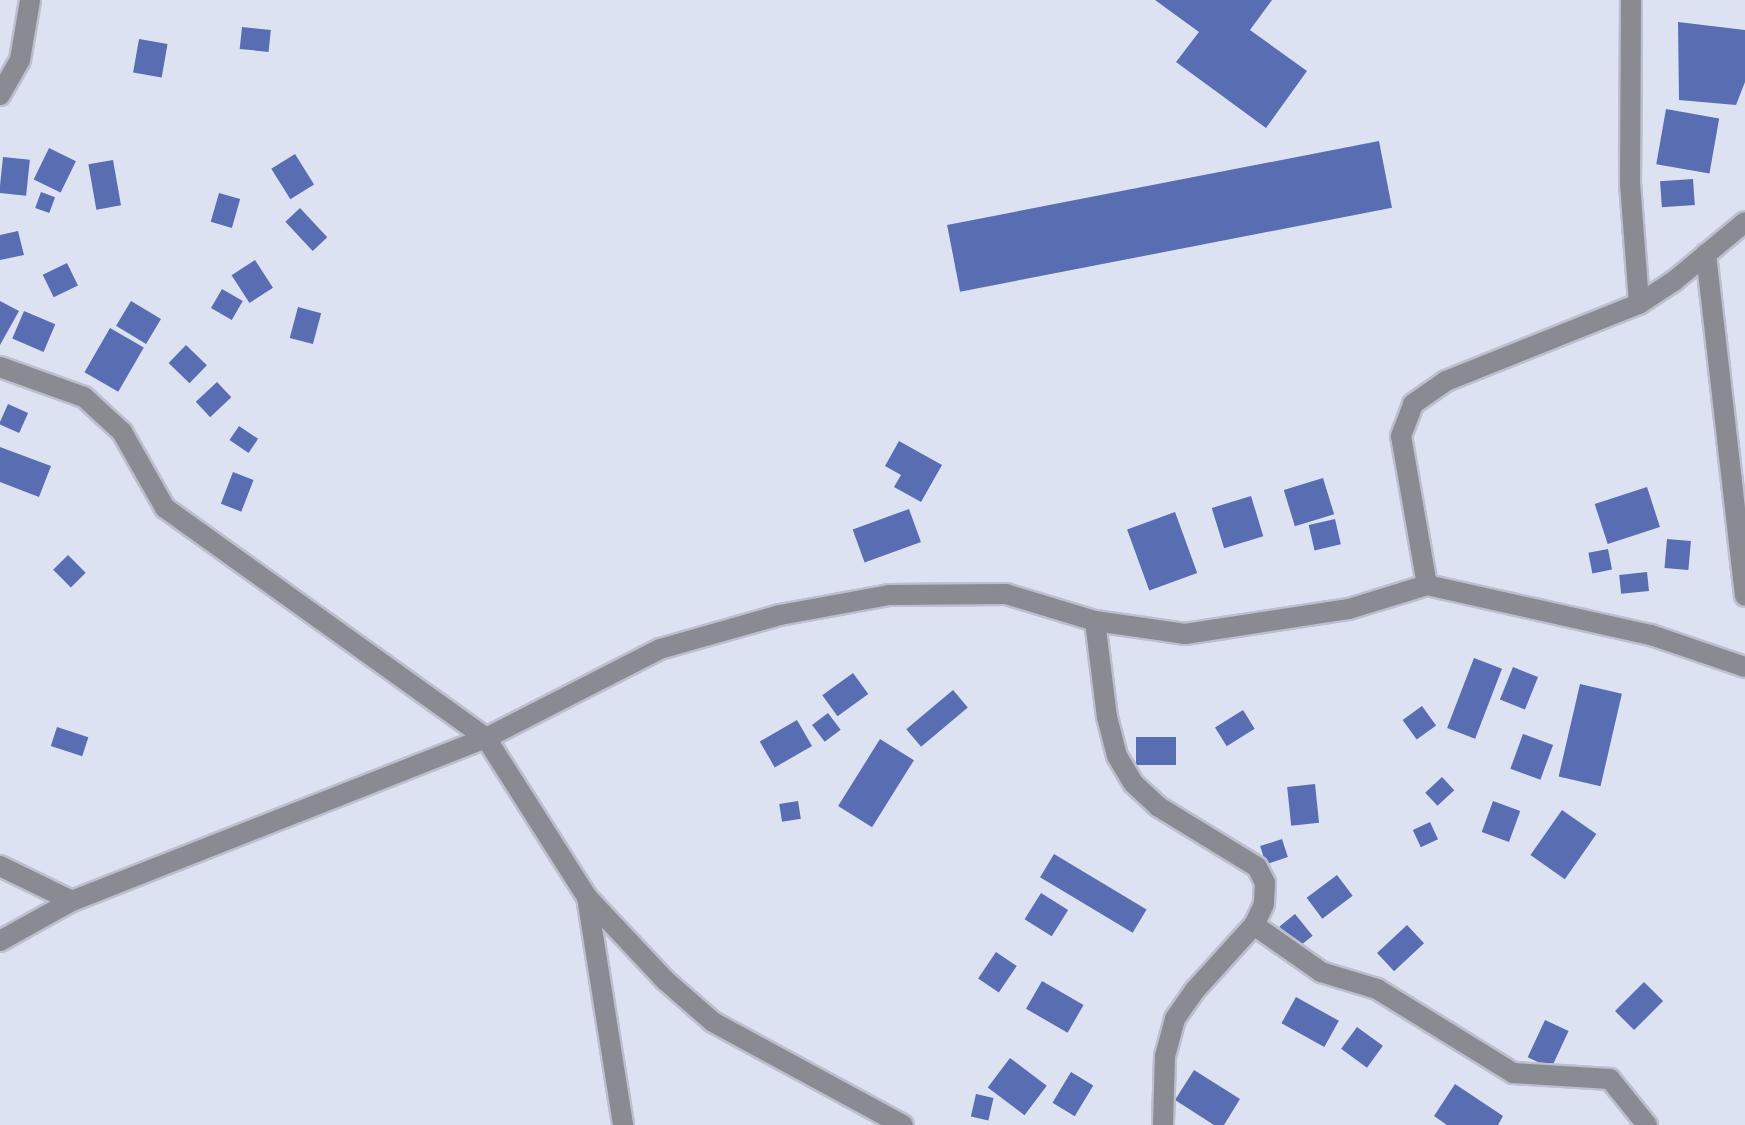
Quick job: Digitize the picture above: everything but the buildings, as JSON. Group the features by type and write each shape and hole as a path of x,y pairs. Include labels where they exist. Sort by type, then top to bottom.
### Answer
{"street":[{"path":"0,95 20,60 30,0"},
{"path":"1631,0 1630,183 1639,304"},
{"path":"1427,585 1401,436 1413,404 1446,381 1639,304 1745,222"},
{"path":"1706,254 1745,596"},
{"path":"0,367 84,397 122,432 165,508 486,738 587,897 666,981 713,1022 903,1125"},
{"path":"0,941 72,901 486,738 660,649 780,615 889,595 1006,594 1095,621 1185,634 1349,609 1427,585 1651,635 1745,667"},
{"path":"1095,621 1107,717 1117,756 1133,783 1159,807 1257,867 1265,883 1264,904 1254,925 1195,990 1175,1019 1165,1056 1163,1125"},
{"path":"0,866 72,901"},
{"path":"587,897 623,1125"},
{"path":"1254,925 1321,972 1377,989 1513,1073 1610,1079 1647,1125"}]}
